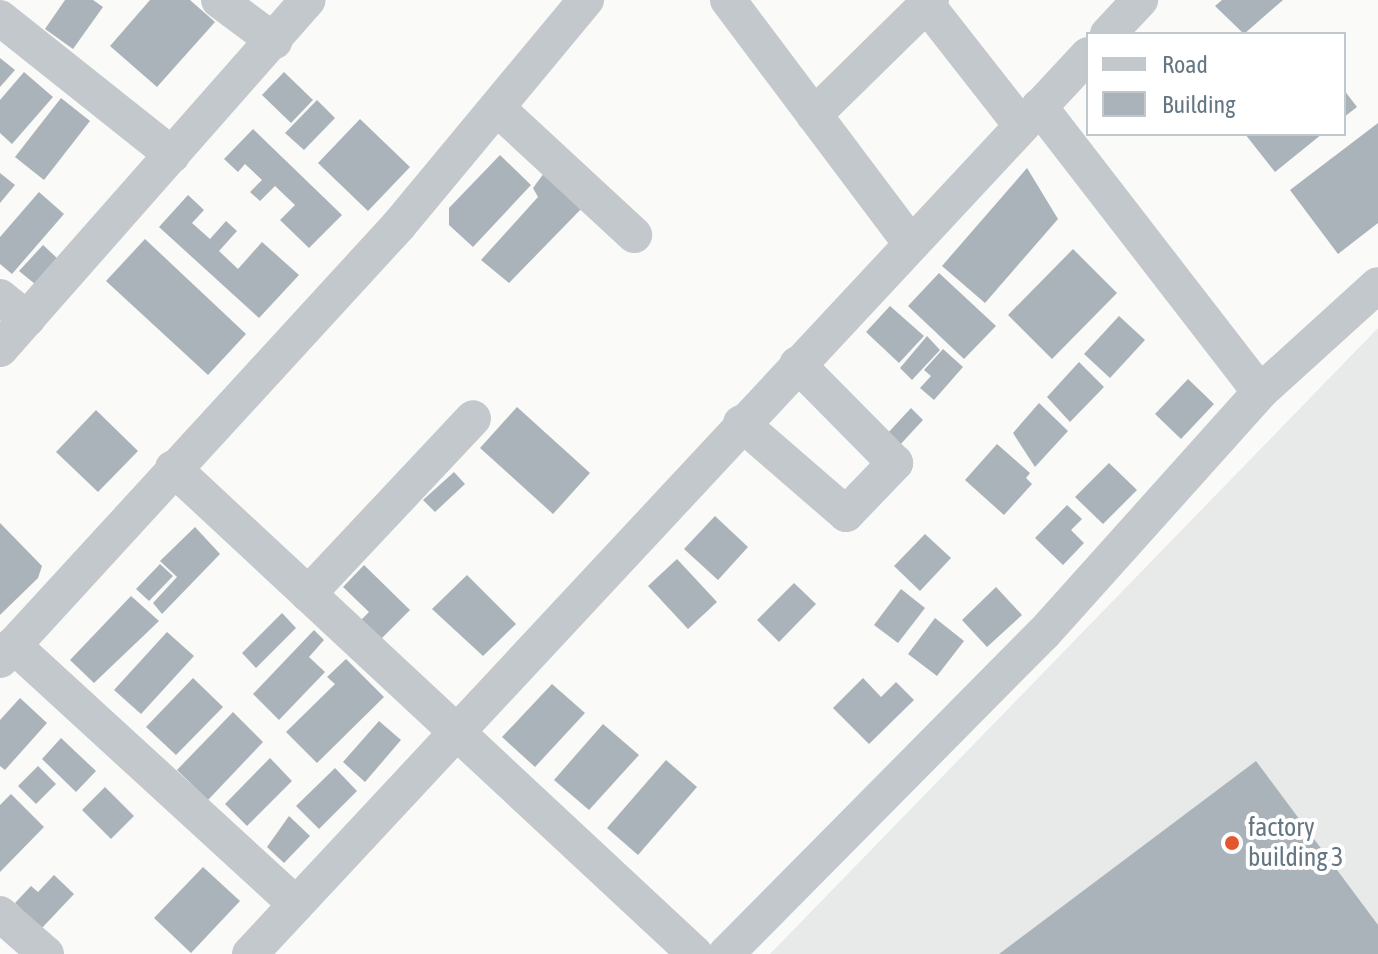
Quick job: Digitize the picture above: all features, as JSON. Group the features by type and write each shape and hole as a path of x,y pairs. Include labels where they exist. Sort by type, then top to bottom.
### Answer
{"street":[{"path":"219,0 274,41"},
{"path":"0,349 14,308 172,155 308,0"},
{"path":"296,904 7,653 173,468 399,225 586,0"},
{"path":"728,0 910,242"},
{"path":"1110,32 1140,0"},
{"path":"814,115 927,2 1030,116 1260,392"},
{"path":"0,18 172,155"},
{"path":"250,954 741,423 1086,57"},
{"path":"497,108 634,235"},
{"path":"726,954 1044,633 1260,392 1378,285"},
{"path":"741,423 846,514 895,463 797,364"},
{"path":"308,594 473,418"},
{"path":"173,468 695,954"},
{"path":"0,914 46,954"}],"shaded area":[{"path":"1378,328 1378,954 770,954"}],"building":[{"path":"65,0 93,0 103,7 73,49 45,29"},
{"path":"150,0 190,0 215,22 157,87 110,46"},
{"path":"1222,0 1283,0 1246,32 1242,32 1215,6"},
{"path":"0,58 15,70 0,87"},
{"path":"24,72 53,97 12,144 0,133 0,100"},
{"path":"284,72 313,100 291,123 262,95"},
{"path":"1346,93 1357,107 1346,115"},
{"path":"61,98 90,121 44,180 15,157"},
{"path":"317,100 335,118 304,150 285,133"},
{"path":"360,119 410,167 368,211 318,163"},
{"path":"1378,123 1378,223 1338,254 1290,190"},
{"path":"253,129 342,215 309,248 280,220 295,205 275,186 260,201 250,192 262,180 245,164 238,172 224,159"},
{"path":"1247,136 1320,136 1275,172"},
{"path":"500,155 531,185 473,247 449,225 449,208"},
{"path":"1027,168 1058,219 985,303 942,266"},
{"path":"547,169 584,206 509,283 481,260 538,197 533,188"},
{"path":"0,173 15,185 0,203"},
{"path":"39,192 64,214 12,274 0,264 0,237"},
{"path":"188,195 204,210 192,223 210,239 226,221 237,231 219,251 238,269 262,242 299,275 259,318 159,227"},
{"path":"145,239 246,334 208,375 106,281"},
{"path":"43,245 58,259 35,284 19,271"},
{"path":"1073,249 1117,293 1052,359 1008,315"},
{"path":"939,273 996,326 964,359 908,306"},
{"path":"890,306 924,336 899,363 866,332"},
{"path":"1119,316 1145,340 1110,378 1084,354"},
{"path":"927,336 940,350 912,380 900,368"},
{"path":"943,349 963,367 934,400 920,388 931,376 924,370"},
{"path":"1079,362 1104,387 1070,422 1047,397"},
{"path":"1188,379 1214,404 1181,439 1155,414"},
{"path":"1039,403 1068,431 1035,467 1013,433"},
{"path":"517,407 590,473 553,514 480,448"},
{"path":"911,408 923,420 898,447 886,435"},
{"path":"96,410 138,451 98,492 56,452"},
{"path":"997,444 1030,473 1026,478 1032,484 1004,515 965,480"},
{"path":"1109,463 1137,490 1103,524 1075,497"},
{"path":"454,472 465,484 435,512 423,500"},
{"path":"1067,505 1082,519 1071,530 1084,543 1063,565 1035,538"},
{"path":"715,516 748,547 718,580 684,549"},
{"path":"0,523 42,566 38,578 0,615"},
{"path":"195,527 220,554 162,614 153,603 177,577 160,561"},
{"path":"925,534 951,558 920,591 894,566"},
{"path":"677,559 717,602 688,629 648,586"},
{"path":"160,564 173,576 149,601 136,589"},
{"path":"364,565 410,610 375,645 355,626 369,612 343,587"},
{"path":"467,575 516,624 483,656 432,609"},
{"path":"794,583 816,604 779,642 757,620"},
{"path":"996,587 1022,615 987,647 962,620"},
{"path":"901,589 925,608 898,643 874,625"},
{"path":"131,596 159,621 94,683 70,660"},
{"path":"282,613 296,628 256,668 242,653"},
{"path":"935,618 964,641 937,676 908,654"},
{"path":"314,630 324,640 309,657 325,672 279,720 253,694"},
{"path":"167,632 194,656 141,714 114,690"},
{"path":"346,659 384,697 317,763 286,732 335,684 327,677"},
{"path":"193,678 223,707 176,755 146,727"},
{"path":"863,678 881,697 896,682 914,700 869,744 833,708"},
{"path":"552,684 585,713 535,767 502,737"},
{"path":"20,698 47,723 5,770 0,766 0,720"},
{"path":"233,712 263,742 208,800 177,770"},
{"path":"379,721 401,740 365,782 343,762"},
{"path":"603,724 639,755 589,810 554,780"},
{"path":"61,738 96,771 76,792 42,759"},
{"path":"270,758 292,781 247,826 225,804"},
{"path":"666,760 697,787 638,855 607,828"},
{"name":"factory building 3","path":"1256,761 1378,925 1378,954 999,954"},
{"path":"38,766 56,784 36,804 18,786"},
{"path":"335,768 357,791 319,829 296,806"},
{"path":"105,787 134,816 111,839 82,810"},
{"path":"11,794 44,827 0,872 0,805"},
{"path":"289,816 310,836 284,863 267,847"},
{"path":"203,867 240,901 191,953 154,918"},
{"path":"54,875 74,894 41,929 15,903 31,886 38,892"}],"place":[{"name":"factory building 3","path":"1232,843"}]}
